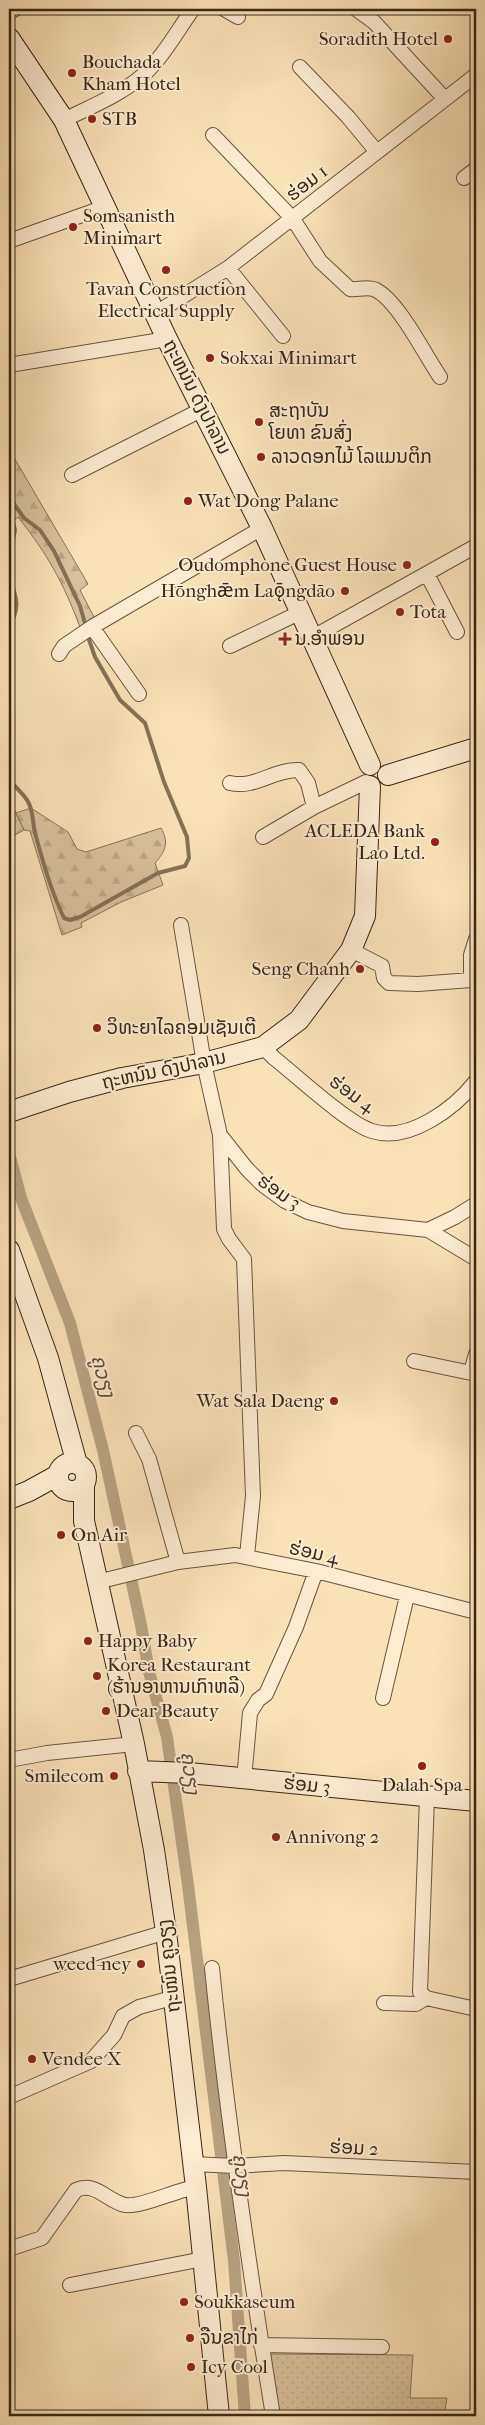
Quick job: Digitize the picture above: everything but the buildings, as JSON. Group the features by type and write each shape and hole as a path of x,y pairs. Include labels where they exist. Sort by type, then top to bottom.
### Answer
{"street":[{"path":"9,13 15,9"},
{"path":"64,120 114,94 141,77 154,64 193,9"},
{"path":"224,9 238,17"},
{"path":"356,9 374,22 445,100"},
{"name":"ຖະຫນົນ ດົງປາລານ","path":"9,38 64,120 167,339 262,528 313,637 369,778 365,916 351,950 299,1020 263,1047 204,1063 122,1078 69,1092 9,1112"},
{"path":"300,67 348,117 377,152"},
{"name":"ຮ່ອມ 1","path":"156,313 228,268 476,77"},
{"path":"213,135 293,219 320,261 350,289 371,289 386,297 398,311 440,377"},
{"path":"464,178 476,169"},
{"path":"9,241 105,207"},
{"path":"228,268 283,336"},
{"path":"9,365 167,339"},
{"path":"72,475 203,409"},
{"path":"59,654 64,646 80,635 262,528"},
{"path":"313,637 476,546"},
{"path":"426,574 457,632"},
{"path":"230,646 301,612"},
{"path":"97,625 138,694"},
{"path":"263,836 369,778 381,786 387,782 388,774 474,754"},
{"path":"230,783 252,784 277,773 299,770 308,783 314,807"},
{"name":"ຮ່ອມ 3","path":"181,925 204,1063 220,1134 247,1169 262,1184 285,1201 308,1212 343,1221 428,1230"},
{"path":"351,950 382,966 384,978 389,983 418,984 474,980 472,955 476,940"},
{"name":"ຮ່ອມ 4","path":"263,1047 274,1058 350,1118 372,1131 382,1133 396,1132 438,1117 467,1093 476,1081"},
{"path":"220,1134 224,1229 229,1240 244,1259 253,1496 248,1556"},
{"path":"428,1230 476,1204"},
{"path":"428,1230 476,1259"},
{"name":"ຖະໜົນ ຄູວຽງ","path":"9,1250 48,1358 65,1417 68,1479 84,1521 103,1581 134,1744 144,1771 166,1932 172,1998 197,2164 196,2187 219,2416"},
{"path":"414,1361 474,1373 476,1354"},
{"path":"136,1434 149,1459 178,1562"},
{"path":"9,1499 68,1479"},
{"name":"ຮ່ອມ 4","path":"103,1581 178,1562 222,1556 248,1556 476,1612"},
{"path":"244,1779 250,1713 258,1700 266,1694 296,1627 316,1572"},
{"path":"382,1698 407,1596"},
{"path":"9,1760 47,1753 134,1744"},
{"name":"ຮ່ອມ 3","path":"144,1771 185,1773 476,1801"},
{"path":"426,1797 420,1992 426,1998 476,2009"},
{"path":"9,1979 166,1932"},
{"path":"212,1968 233,2166 273,2416"},
{"path":"9,2096 91,2061 114,2035 123,2016 139,2007 172,1998"},
{"path":"384,2003 416,2004 426,1998"},
{"name":"ຮ່ອມ 2","path":"197,2164 233,2166 284,2163 476,2172"},
{"path":"9,2249 42,2238 76,2190 81,2187 88,2186 125,2205 141,2204 179,2189 196,2187"},
{"path":"70,2285 203,2259"},
{"path":"261,2345 382,2347"}],"green space":[{"path":"9,449 88,584 80,590 94,617 80,627 61,582 38,544 18,517 11,524 9,516"},
{"path":"9,799 24,830 9,838 9,828 12,826 9,820"},
{"path":"31,808 68,832 77,849 86,852 161,828 166,842 162,854 155,863 163,885 121,902 81,923 82,927 62,935 30,831 24,830 16,813"},
{"path":"270,2354 413,2355 410,2398 447,2398 444,2416 278,2416"}],"waterway":[{"path":"9,497 24,518 40,530 54,551 80,606 86,627"},
{"path":"9,506 15,530 9,560"},
{"path":"9,575 16,601 15,613 9,625"},
{"path":"9,778 26,798 30,806 44,866 64,918 70,920 80,917 158,873 185,866 189,858 187,837 164,782 145,723 120,700 95,657 87,634"},
{"name":"ຄູວຽງ","path":"9,1153 21,1198 70,1323 103,1450 141,1625 149,1672 167,1737 188,1885 234,2261 245,2416"}],"place":[{"name":"Soradith Hotel","path":"448,39"},
{"name":"Bouchada Kham Hotel","path":"72,73"},
{"name":"STB","path":"92,119"},
{"name":"Somsanisth Minimart","path":"73,227"},
{"name":"Tavan Construction Electrical Supply","path":"166,270"},
{"name":"Sokxai Minimart","path":"210,358"},
{"name":"ສະຖາບັນ ໂຍທາ ຂົນສົ່ງ","path":"259,422"},
{"name":"ລາວດອກໄມ້ ໂລແມນຕິກ","path":"261,457"},
{"name":"Wat Dong Palane","path":"188,501"},
{"name":"Oudomphone Guest House","path":"407,565"},
{"name":"Hōnghǣm Laǭngdāo","path":"345,591"},
{"name":"Tota","path":"400,612"},
{"name":"ນ.ອຳພອນ","path":"285,639"},
{"name":"ACLEDA Bank Lao Ltd.","path":"435,842"},
{"name":"Seng Chanh","path":"360,969"},
{"name":"ວິທະຍາໄລຄອມເຊັນເຕີ","path":"97,1028"},
{"name":"Wat Sala Daeng","path":"334,1401"},
{"name":"On Air","path":"61,1535"},
{"name":"Happy Baby","path":"88,1641"},
{"name":"Korea Restaurant (ຮ້ານອາຫານເກົາຫລີ)","path":"97,1676"},
{"name":"Dear Beauty","path":"106,1711"},
{"name":"Dalah Spa","path":"422,1766"},
{"name":"Smilecom","path":"114,1776"},
{"name":"Annivong 2","path":"276,1837"},
{"name":"weed-ney","path":"141,1964"},
{"name":"Vendee X","path":"32,2059"},
{"name":"Soukkaseum","path":"184,2302"},
{"name":"ຈືນຂາໄກ່","path":"190,2338"},
{"name":"Icy Cool","path":"191,2367"}]}
